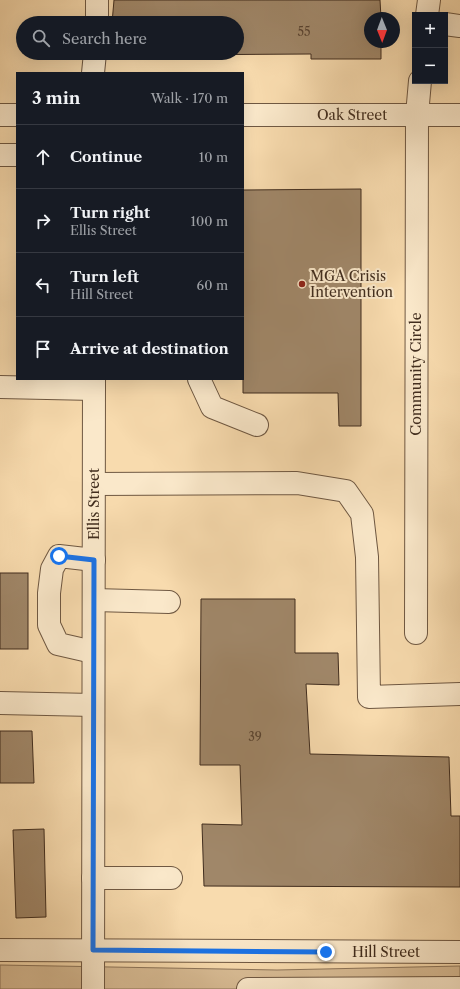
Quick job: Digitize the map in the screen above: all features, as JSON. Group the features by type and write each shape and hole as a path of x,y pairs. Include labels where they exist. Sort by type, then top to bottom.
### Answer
{"street":[{"path":"97,16 98,0"},
{"path":"427,12 429,0"},
{"path":"448,24 460,26"},
{"path":"93,72 94,60"},
{"name":"Community Circle","path":"416,633 417,115 420,84"},
{"path":"0,114 16,115"},
{"name":"Oak Street","path":"244,115 460,115"},
{"path":"0,155 16,155"},
{"path":"199,380 212,407 257,425"},
{"path":"0,387 94,384"},
{"name":"Ellis Street","path":"93,989 94,384"},
{"path":"94,484 297,484 346,491 362,514 367,557 369,697 460,694"},
{"path":"93,652 58,644 49,625 49,593 52,569 59,556 94,560"},
{"path":"94,600 170,602"},
{"path":"0,703 94,705"},
{"path":"93,878 171,878"},
{"name":"Hill Street","path":"0,950 460,952"},
{"path":"248,989 460,988"}],"shaded area":[{"path":"0,965 277,970 460,966 460,989 0,989"}],"building":[{"path":"114,0 380,0 381,12 364,12 364,48 381,48 381,59 311,59 311,54 244,54 244,16 113,16"},
{"name":"MGA Crisis Intervention","path":"361,189 361,426 339,426 338,393 243,393 244,190"},
{"path":"0,573 28,573 28,649 0,649"},
{"path":"201,599 295,599 295,653 338,653 339,685 306,684 310,754 449,757 451,816 460,816 460,887 204,886 202,824 242,825 240,765 200,765"},
{"path":"0,731 32,731 34,783 0,783"},
{"path":"44,829 46,917 16,918 13,830"}],"place":[{"name":"MGA Crisis Intervention","path":"302,284"}],"route":[{"path":"59,556 94,560 93,950 326,952"}]}
